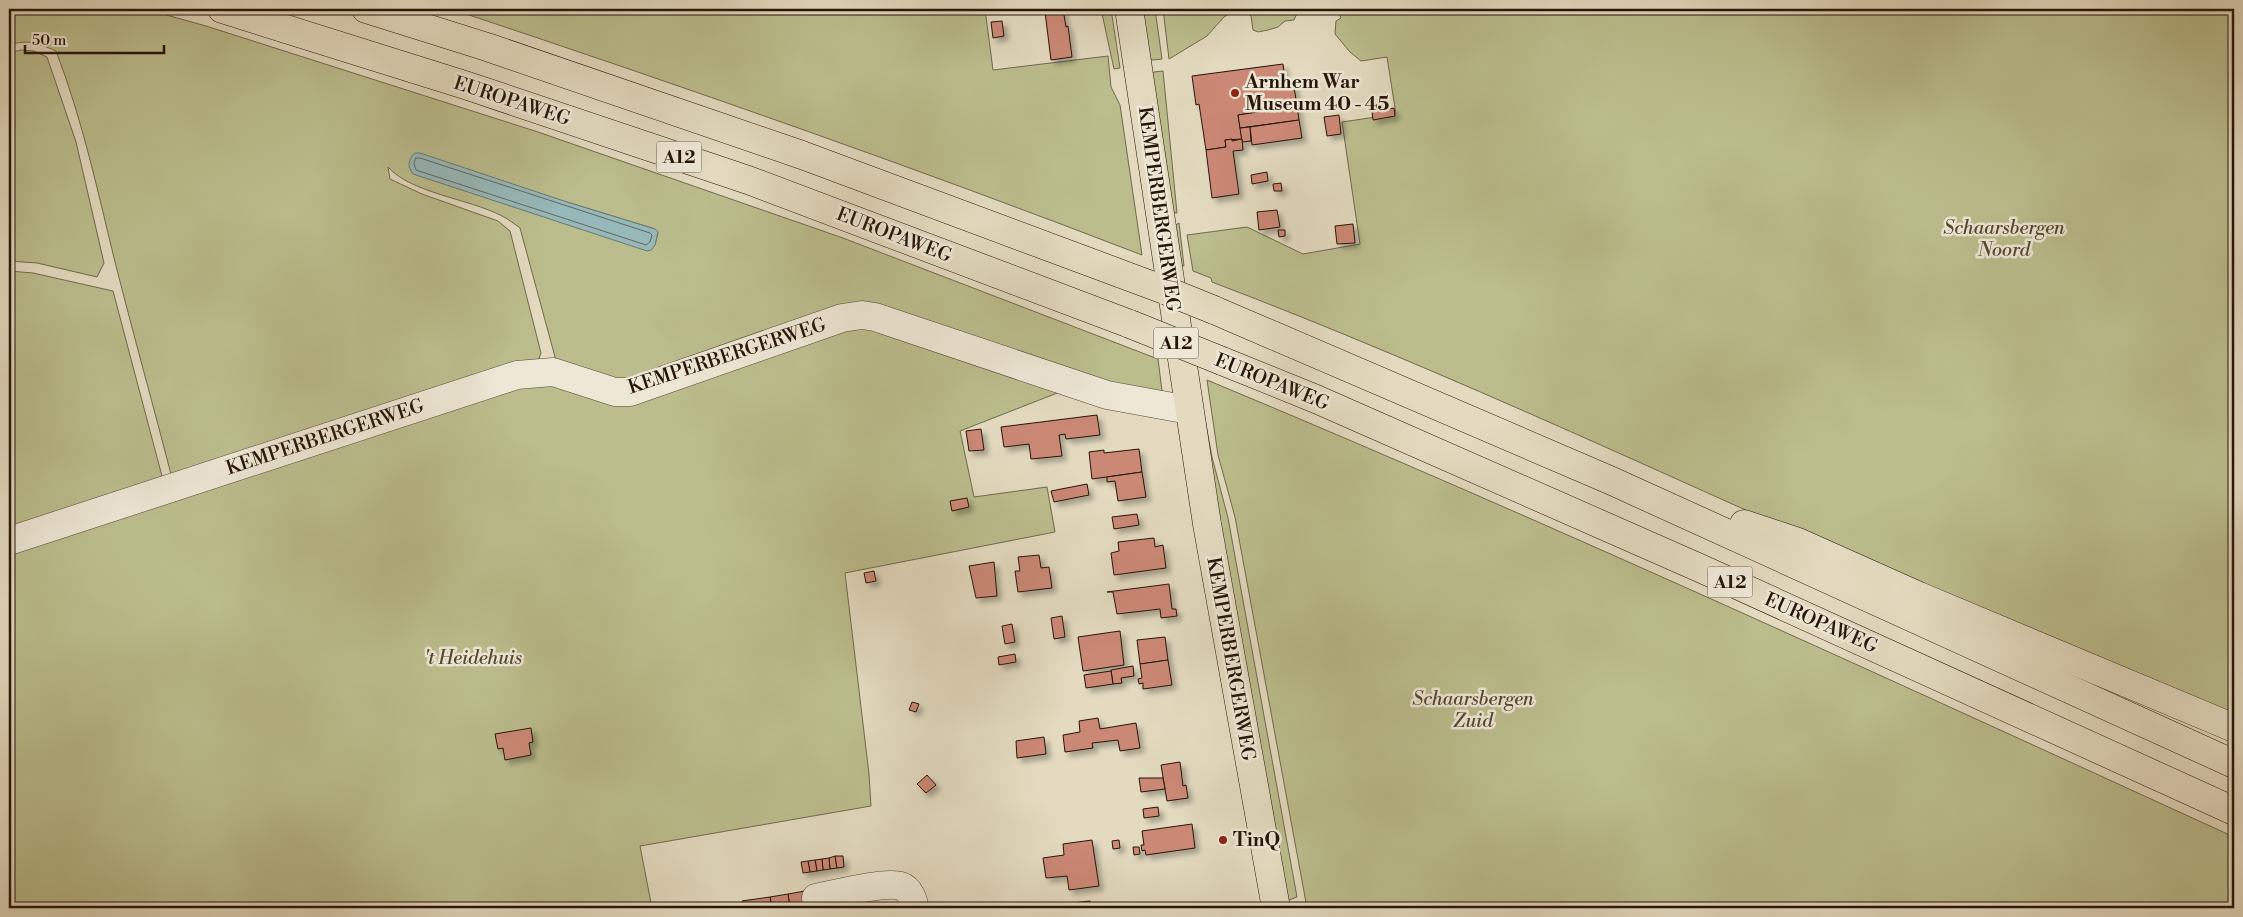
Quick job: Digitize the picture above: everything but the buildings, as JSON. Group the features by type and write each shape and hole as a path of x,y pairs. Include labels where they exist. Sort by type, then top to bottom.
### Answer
{"main road":[{"name":"EUROPAWEG","path":"222,9 458,83 748,180 1130,324 1325,403 1702,569 2234,811"},
{"name":"A12","path":"366,9 487,47 802,154 1123,273 1214,310 1612,481 2234,764"},
{"name":"KEMPERBERGERWEG","path":"1129,9 1189,410 1236,694 1276,908"},
{"name":"A12","path":"1612,481 1798,542 2033,645 2234,728"}],"street":[{"name":"KEMPERBERGERWEG","path":"9,541 517,374 553,372 615,392 630,392 842,318 862,315 875,317 1107,395 1189,410"},
{"path":"816,898 889,885 903,886 909,891 915,908"}],"green space":[{"path":"9,9 145,9 206,26 538,132 843,238 1158,359 1163,399 878,313 631,387 558,368 520,228 487,209 411,183 398,176 388,167 390,179 422,194 498,221 510,231 541,353 538,361 172,478 82,131 66,77 56,51 33,43 22,42 9,45","holes":["567,202 655,229 658,232 655,245"]},
{"path":"451,9 985,9 993,70 1108,56 1111,87 1120,105 1142,255 798,128"},
{"path":"1101,9 1111,9 1120,68 1114,69"},
{"path":"1138,9 1155,9 1162,59 1153,60 1145,56"},
{"path":"1163,9 1237,9 1224,17 1207,36 1169,59"},
{"path":"1242,9 1299,9 1294,20 1285,21 1278,27 1258,32 1253,30 1251,16"},
{"name":"Schaarsbergen Noord","path":"1337,9 2234,9 2234,720 1964,607 1481,392 1302,317 1212,282 1211,278 1193,271 1187,235 1247,227 1303,254 1360,244 1342,122 1396,114 1387,57 1361,61 1350,52 1335,34 1336,21 1341,18"},
{"path":"21,50 34,51 47,57 76,142 104,263 97,277 37,263 9,261 9,53"},
{"path":"1163,71 1177,213 1169,212 1148,77 1154,72"},
{"path":"1179,223 1184,266 1176,263 1172,227"},
{"path":"9,271 33,273 113,291 163,480 9,536"},
{"name":"'t Heidehuis","path":"863,319 1065,390 960,431 974,497 1047,487 1055,532 845,573 869,774 871,806 640,846 652,908 9,908 9,545 519,379 616,397"},
{"name":"Schaarsbergen Zuid","path":"1207,380 1594,547 2234,837 2234,908 1307,908 1235,517 1218,455"},
{"path":"1201,413 1204,414 1212,457 1228,518 1297,897 1284,902"}],"water":[{"path":"415,153 420,153 655,229 658,232 655,245 651,250 647,251 413,174 409,163"}],"place":[{"name":"Arnhem War Museum 40 - 45","path":"1235,93"},
{"name":"TinQ","path":"1223,840"}]}
